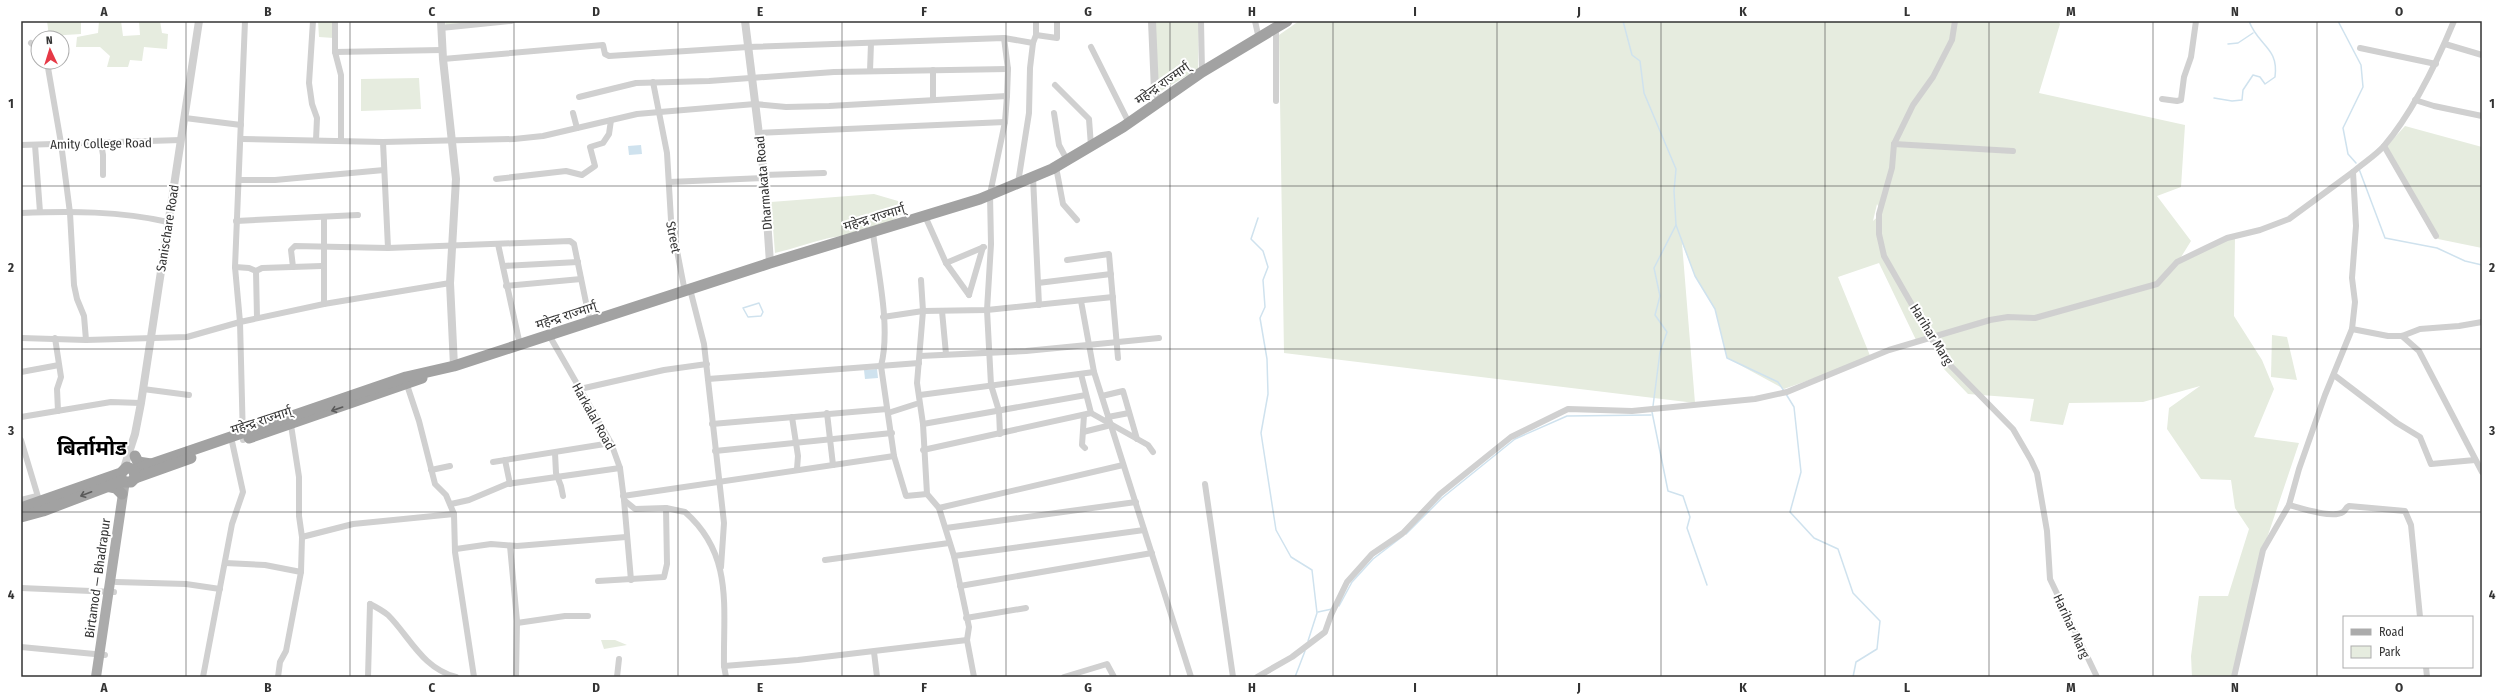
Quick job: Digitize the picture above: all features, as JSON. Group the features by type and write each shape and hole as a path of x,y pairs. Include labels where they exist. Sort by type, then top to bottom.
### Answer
{"highway":[{"name":"महेन्द्र राज्मार्ग्","path":"243,436 291,425 407,385 454,366 770,263 873,233 990,194 1018,183 1056,167 1091,146 1129,123 1202,72 1259,39 1286,21"},
{"name":"महेन्द्र राज्मार्ग्","path":"26,507 231,441 406,377 439,371"},
{"name":"महेन्द्र राज्मार्ग्","path":"26,507 106,486 151,464 231,441"},
{"path":"135,456 138,462 151,464"},
{"path":"106,486 116,488 122,494"}],"main road":[{"name":"Birtamod — Bhadrapur","path":"113,588 122,494 128,475"},
{"name":"Birtamod — Bhadrapur","path":"96,677 102,655 113,588 128,475"},
{"name":"Birtamod — Bhadrapur","path":"101,677 102,655"}],"street":[{"name":"Sanischare Road","path":"128,475 141,403 199,21"},
{"path":"243,436 240,322 235,267 236,221 242,139 241,125 245,21"},
{"path":"313,21 310,83 312,104 317,118 316,140"},
{"path":"335,21 335,52 341,75 341,140"},
{"path":"454,366 450,283 456,179 442,50 441,24 511,21"},
{"name":"Dharmakata Road","path":"745,21 764,177 770,263"},
{"path":"1018,183 1029,113 1033,43 1036,35 1036,21"},
{"path":"1036,35 1057,38 1056,21"},
{"path":"1152,21 1155,91 1160,100"},
{"path":"1201,21 1202,72"},
{"path":"1255,21 1259,39"},
{"name":"Harihar Marg","path":"1955,21 1952,40 1933,76 1913,105 1894,144 1892,168 1883,193 1879,214 1879,234 1884,256 1931,338 1951,366 2013,429 2031,460 2037,474 2047,531 2050,580 2059,601 2077,632 2084,654 2097,677"},
{"path":"2162,99 2177,101 2181,100 2184,77 2191,57 2196,21"},
{"path":"1257,677 1292,657 1325,632 1331,615 1347,582 1372,554 1403,533 1440,494 1511,437 1568,409 1632,411 1755,399 1787,392 1889,350 1990,320 2008,317 2035,318 2157,284 2177,262 2227,238 2260,230 2289,219 2353,172 2384,146 2415,100 2436,64 2454,21"},
{"path":"1276,28 1276,101"},
{"path":"443,59 603,45 605,54 609,56 748,47 871,44 1004,38 1033,43"},
{"path":"1000,434 999,411 991,385 987,310 991,244 990,194 1005,122 1007,96 1008,69 1004,38"},
{"path":"870,71 871,44"},
{"path":"2445,44 2482,55"},
{"path":"1091,47 1129,123"},
{"path":"2360,48 2436,64"},
{"path":"335,52 442,50"},
{"path":"579,97 636,83 870,71 1008,69"},
{"path":"48,70 61,143 70,213 73,274 77,299 84,316 86,340"},
{"path":"933,70 933,99"},
{"name":"Street","path":"653,82 660,112 669,182 671,220 688,290 700,324 706,364 724,523 721,567"},
{"path":"1055,85 1089,119 1091,146"},
{"path":"242,139 383,142 514,139 543,136 611,120 660,112 755,104 786,107 829,106 1007,96"},
{"path":"2415,100 2434,106 2482,116"},
{"path":"573,112 577,128"},
{"path":"1054,113 1059,145 1067,160"},
{"path":"185,118 241,125"},
{"path":"496,179 566,171 582,175 595,166 590,147 603,143 609,134 611,120"},
{"path":"758,133 1005,122"},
{"name":"Amity College Road","path":"21,144 35,145 181,140"},
{"path":"383,142 388,248"},
{"path":"100,143 104,155 103,175"},
{"path":"1894,144 2013,151"},
{"path":"35,145 40,212"},
{"path":"2384,146 2436,236"},
{"path":"1056,167 1063,204 1077,220"},
{"path":"239,180 275,180 384,170"},
{"path":"2234,677 2263,550 2289,504 2324,394 2334,375 2352,329 2354,302 2352,278 2356,226 2353,172"},
{"path":"669,182 824,173"},
{"path":"1033,177 1039,305"},
{"path":"21,213 40,212 140,216 168,222"},
{"path":"236,221 358,215"},
{"path":"324,216 322,248 324,304"},
{"path":"925,216 946,263 969,295 983,247"},
{"path":"873,233 883,317 885,352 882,366 894,456 906,496 927,494"},
{"path":"293,267 292,248 388,248 570,241 574,244 590,322"},
{"path":"498,244 520,345"},
{"path":"946,263 991,244"},
{"path":"1067,260 1109,254 1118,358"},
{"path":"503,266 578,262"},
{"path":"256,271 262,268 322,266"},
{"path":"235,267 250,268 256,271"},
{"path":"256,271 257,318"},
{"path":"1038,283 1111,274"},
{"path":"506,286 582,279"},
{"path":"921,280 922,311 917,383 920,395 923,424 923,450 927,494 939,508 954,556 969,627 967,640 974,677"},
{"path":"21,338 86,340 187,337 240,322 324,304 450,283"},
{"path":"883,317 922,311 987,310 1113,297"},
{"path":"1081,301 1094,372 1191,677"},
{"path":"942,311 946,354"},
{"path":"2352,329 2374,334 2402,336 2420,329 2471,325 2482,322"},
{"name":"Harkalal Road","path":"549,335 611,443 620,468 631,580"},
{"path":"2402,336 2419,351 2482,472"},
{"path":"55,338 61,377 57,399 58,412"},
{"path":"920,356 1026,351 1159,338"},
{"path":"708,379 919,363"},
{"path":"580,389 664,370 706,364"},
{"path":"21,372 59,365"},
{"path":"920,395 1094,372"},
{"path":"1081,374 1086,395 1088,414 1083,432 1082,445 1085,448"},
{"path":"2334,375 2397,423 2420,437 2431,464 2475,460"},
{"path":"407,385 419,421 436,484 446,495 454,514 456,549 475,677"},
{"path":"143,389 189,395"},
{"path":"1102,396 1123,391 1137,439"},
{"path":"923,424 1086,395"},
{"path":"21,417 111,402 141,403"},
{"path":"712,424 827,413 888,411 916,404"},
{"path":"827,413 833,465"},
{"path":"1108,417 1129,413"},
{"path":"923,450 1088,414 1148,445 1153,452"},
{"path":"792,417 798,456 797,469"},
{"path":"278,677 280,662 286,651 301,572 302,537 299,516 299,477 291,425"},
{"path":"1083,432 1111,425"},
{"path":"715,451 892,432"},
{"name":"Sanischare Road","path":"128,475 135,456 135,434"},
{"path":"21,440 26,507"},
{"path":"203,677 232,524 243,492 231,441"},
{"path":"494,462 611,443"},
{"path":"555,453 562,496"},
{"path":"624,498 719,480 894,456"},
{"path":"505,460 510,484"},
{"path":"939,508 1123,465"},
{"path":"431,470 450,466"},
{"path":"450,504 469,500 510,484 620,468"},
{"path":"1205,484 1232,677"},
{"path":"624,498 635,509 679,509 693,518 704,534 721,567 724,582 724,666 726,677"},
{"path":"946,528 1136,502"},
{"path":"2289,504 2312,512 2343,512 2349,506 2390,512 2405,511 2411,525 2420,616"},
{"path":"598,581 664,577 667,564 666,508"},
{"path":"302,537 353,524 454,514"},
{"path":"954,556 1144,530"},
{"path":"456,549 491,544 510,546 626,537"},
{"path":"825,560 949,544"},
{"path":"510,546 517,623 516,677"},
{"path":"960,586 1152,553"},
{"path":"225,564 265,565 301,572"},
{"path":"21,588 113,588 186,584 220,589"},
{"path":"368,677 370,604 388,615 420,655 439,670 456,677"},
{"path":"966,618 1026,608"},
{"path":"517,623 588,616"},
{"path":"724,666 874,652 967,640"},
{"path":"21,647 102,655"},
{"path":"874,652 877,677"},
{"path":"618,677 619,659"},
{"path":"1064,677 1107,664 1114,677"}],"green space":[{"path":"47,21 81,21 81,34 70,35 70,30 48,30"},
{"path":"99,21 121,21 123,36 140,35 139,21 160,21 162,33 168,34 167,49 144,47 142,61 130,60 128,67 107,67 110,56 100,47 76,47 77,37 98,33"},
{"path":"318,21 334,21 334,38 319,37"},
{"path":"445,21 490,21 446,26"},
{"path":"1154,21 1199,21 1198,69 1156,94"},
{"path":"1299,21 2058,21 2060,24 2039,93 2185,125 2181,187 2157,196 2191,241 2178,262 2235,236 2234,316 2262,360 2274,389 2254,437 2299,443 2263,550 2234,677 2192,677 2191,656 2199,596 2228,596 2249,529 2235,508 2231,480 2201,479 2167,429 2169,408 2200,386 2143,402 2069,403 2063,425 2030,421 2034,399 1968,394 1943,368 1937,337 1917,342 1879,263 1838,277 1871,358 1784,389 1727,358 1715,309 1695,276 1682,243 1695,403 1284,353 1279,35","holes":["1877,204 1882,213 1873,221"]},
{"path":"419,78 421,109 361,111 361,79"},
{"path":"2405,126 2482,147 2482,248 2438,239 2386,147"},
{"path":"874,194 898,201 904,212 888,223 879,227 859,233 829,238 775,253 771,202"},
{"path":"2272,335 2287,337 2297,380 2271,377"},
{"path":"601,640 615,640 627,645 604,649"}],"water":[{"path":"641,145 642,154 629,155 628,146"},
{"path":"877,369 878,378 865,379 864,370"}],"waterway":[{"path":"1623,21 1632,55 1640,61 1644,93 1676,169 1674,191 1676,225 1654,268 1660,296 1655,315 1667,332 1660,352 1653,406"},
{"path":"2214,98 2232,101 2242,100 2243,90 2253,75 2260,77 2265,84 2275,77 2274,59 2267,47 2257,36 2249,21"},
{"path":"2338,21 2361,65 2363,87 2343,128 2348,154 2356,163"},
{"path":"2228,44 2238,43 2253,33"},
{"path":"2359,169 2385,238 2437,248 2465,261 2482,265"},
{"path":"1258,218 1251,239 1263,251 1268,267 1263,280 1265,307 1260,318 1267,359 1268,394 1261,433 1276,530 1291,557 1312,570 1317,613 1308,641"},
{"path":"1676,225 1695,276 1715,309 1727,358 1778,382 1784,391"},
{"path":"759,303 763,312 761,316 748,317 743,308 759,303"},
{"path":"1786,394 1794,407 1801,472 1790,512 1814,538 1838,549 1853,593 1880,621 1877,649 1856,662 1853,677"},
{"path":"1652,412 1668,491 1683,496 1690,517 1687,528 1707,585"},
{"path":"1406,534 1442,498 1515,439 1567,416 1651,415"},
{"path":"1339,606 1352,582 1373,559 1403,536"},
{"path":"1318,612 1332,609"},
{"path":"1295,677 1305,651"}],"district":[{"name":"बिर्तामोड","path":"92,448"}]}
